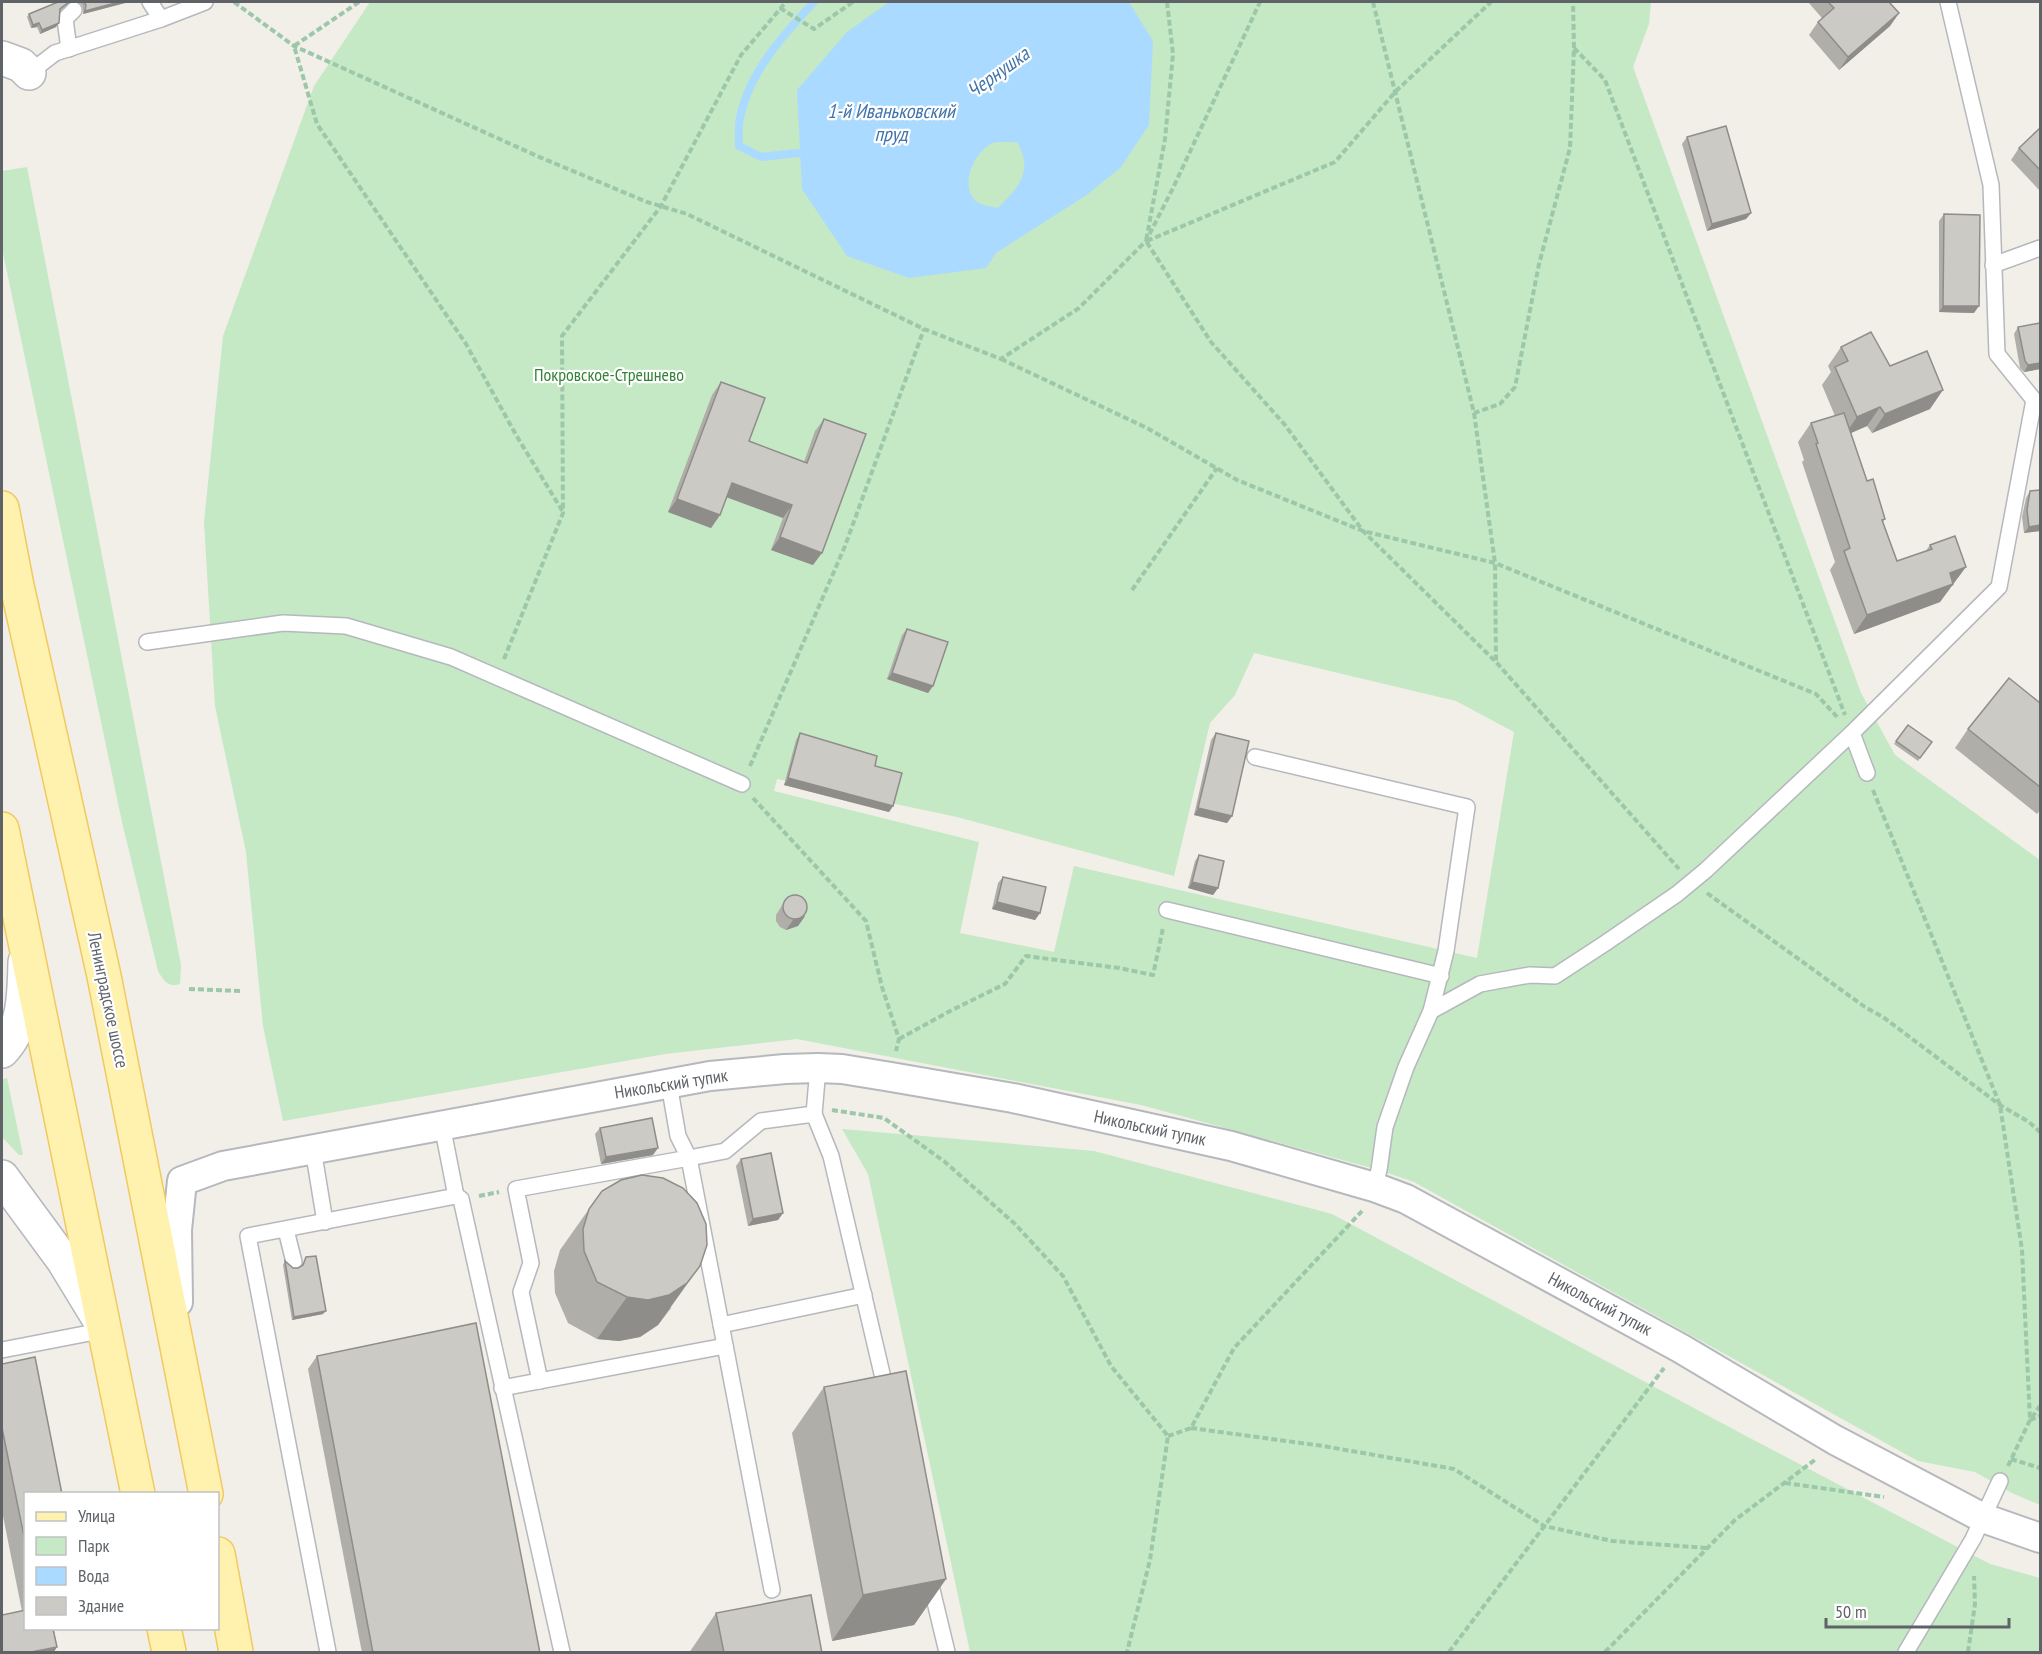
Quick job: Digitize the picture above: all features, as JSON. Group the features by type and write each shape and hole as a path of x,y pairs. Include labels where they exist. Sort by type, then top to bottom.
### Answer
{"main road":[{"name":"Ленинградское шоссе","path":"2,508 16,585 105,976 206,1492"},
{"path":"2,829 138,1492"},
{"path":"219,1560 236,1653"},
{"path":"164,1630 169,1653"}],"street":[{"path":"2,1050 15,1034 24,997 26,943"},
{"name":"Никольский тупик","path":"178,1346 177,1230 182,1181 223,1166 710,1076 785,1069 842,1069 1013,1098 1231,1146 1374,1187 1406,1199 1680,1347 1978,1528 2040,1538"},
{"path":"2,1177 63,1260 105,1330"}],"lane":[{"path":"150,2 160,20"},
{"path":"15,66 160,20 205,2"},
{"path":"1431,1011 1480,984 1530,975 1555,976 1677,894 1706,870 1852,733 2000,587 2034,400 1997,354 1991,185 1948,2"},
{"path":"69,49 65,19 74,10"},
{"path":"1993,265 2040,248"},
{"path":"147,642 283,622 346,626 451,657 742,784"},
{"path":"1852,733 1867,773"},
{"path":"1255,757 1467,807 1441,976 1431,1011 1406,1067 1385,1127 1379,1170 1374,1187"},
{"path":"1167,910 1441,976"},
{"path":"818,1068 814,1111 831,1156 890,1410"},
{"path":"669,1084 678,1136 689,1158 772,1590"},
{"path":"540,1381 522,1292 531,1263 516,1189 725,1151 761,1121 814,1111"},
{"path":"442,1125 562,1653"},
{"path":"313,1149 326,1222"},
{"path":"328,1653 248,1236 459,1197"},
{"path":"286,1230 294,1262"},
{"path":"721,1325 864,1295"},
{"path":"2,1350 105,1330"},
{"path":"502,1388 725,1346"},
{"path":"1906,1653 1978,1528 2000,1481"},
{"path":"925,1560 947,1653"}],"path":[{"path":"234,2 294,46 537,156 661,206 687,214 924,329 1001,359 1148,428 1237,480 1363,531 1495,563 1816,694 1852,733"},
{"path":"294,46 359,2"},
{"path":"497,676 563,513 562,336 661,206 741,55 786,2"},
{"path":"780,8 814,29 853,2"},
{"path":"1167,2 1173,54 1165,139 1146,241 1211,342 1286,424 1363,531 1496,662 1691,881 1865,1007 1883,1017 2000,1105 2030,1122 2040,1132"},
{"path":"1001,359 1079,308 1146,241 1260,2"},
{"path":"1373,2 1474,413 1495,563 1496,662"},
{"path":"1146,241 1335,162 1396,91 1491,2"},
{"path":"1474,413 1500,404 1515,387 1539,264 1570,148 1574,48 1573,2"},
{"path":"294,46 317,124 466,344 516,435 563,513"},
{"path":"1574,48 1605,80 1852,733"},
{"path":"891,1077 899,1039 882,987 866,921 762,809 742,784 845,546 924,329"},
{"path":"1132,590 1217,468"},
{"path":"1867,773 2000,1105 2022,1250 2030,1420"},
{"path":"899,1039 1005,984 1026,956 1119,968 1153,975 1167,910"},
{"path":"189,989 241,991"},
{"path":"814,1111 884,1118 945,1162 1014,1223 1063,1276 1111,1366 1168,1436 1150,1560 1127,1653"},
{"path":"1191,1428 1234,1348 1363,1210 1374,1187"},
{"path":"459,1197 516,1189"},
{"path":"1449,1653 1680,1347"},
{"path":"2000,1481 2030,1420 2040,1406"},
{"path":"2030,1420 2040,1416"},
{"path":"1168,1436 1191,1428 1323,1446 1454,1469 1544,1526 1612,1541 1707,1548"},
{"path":"1605,1653 1735,1520 1815,1461 1835,1440"},
{"path":"2011,1459 2040,1468"},
{"path":"1784,1483 1891,1498"},
{"path":"1968,1653 1975,1604 1978,1528"}],"green space":[{"name":"Покровское-Стрешнево","path":"370,2 1651,2 1649,24 1633,67 1861,693 1895,755 2040,860 2040,1505 2012,1493 1975,1472 1918,1461 1414,1182 1379,1170 1141,1105 797,1039 665,1054 283,1121 263,1026 246,852 215,706 204,522 223,336 314,86","holes":["1254,653 1456,701 1514,732 1477,958 1074,866 1054,952 960,933 979,842 774,791 777,779 957,817 1174,876 1210,723 1235,695"]},
{"path":"27,167 181,965 180,984 176,985 167,983 158,971 122,822 2,248 2,171"},
{"path":"7,1078 23,1155 19,1155 2,1137 2,1080"},
{"path":"842,1129 1094,1151 1332,1214 1990,1564 2040,1578 2040,1652 970,1652 868,1174"}],"water":[{"name":"1-й Иваньковский пруд","path":"889,2 1129,2 1153,41 1149,125 1121,167 1088,194 996,253 986,268 909,278 847,256 802,189 797,90 847,32","holes":["999,142 1017,142 1024,162 1022,178 1006,200 998,208 978,203 971,195 969,178 980,153 986,147"]}],"building":[{"path":"58,2 69,2 60,9 59,23 42,30 39,23 33,25 29,14"},
{"path":"84,2 119,2 85,11"},
{"path":"1828,2 1889,2 1899,13 1848,57 1818,22 1834,8"},
{"path":"1726,126 1751,213 1712,224 1687,137"},
{"path":"2040,128 2040,170 2019,148"},
{"path":"1944,214 1980,215 1979,306 1943,306"},
{"path":"2040,323 2040,363 2028,365 2025,361 2018,327"},
{"path":"1871,332 1890,366 1927,351 1943,390 1885,414 1880,407 1857,417 1835,367 1848,361 1841,347"},
{"path":"721,382 765,398 749,441 807,463 824,419 866,434 822,553 780,537 792,505 732,483 720,515 677,499"},
{"path":"1844,413 1867,481 1873,479 1885,519 1882,520 1897,561 1932,549 1930,545 1955,536 1966,567 1950,573 1953,584 1867,615 1844,551 1850,548 1811,423"},
{"path":"2040,490 2040,525 2029,527 2027,510 2030,491"},
{"path":"907,629 948,642 933,686 892,673"},
{"path":"2009,678 2040,703 2040,787 1968,729"},
{"path":"1908,725 1932,742 1920,758 1896,741"},
{"path":"800,733 877,756 875,766 902,773 893,806 788,778"},
{"path":"1216,733 1249,741 1232,816 1198,808"},
{"path":"1199,855 1224,861 1218,888 1192,882"},
{"path":"1003,877 1046,887 1040,913 997,902"},
{"path":"795,895 804,898 807,907 804,916 795,919 786,916 783,907 786,898"},
{"path":"652,1118 658,1148 606,1157 600,1128"},
{"path":"771,1153 783,1213 753,1219 741,1159"},
{"path":"642,1175 663,1178 683,1188 697,1203 706,1224 707,1245 700,1266 687,1283 669,1295 648,1300 627,1297 597,1282 584,1251 583,1229 589,1209 602,1191 621,1180"},
{"path":"316,1256 326,1311 294,1317 285,1261 293,1268 298,1268 303,1265 306,1257"},
{"path":"476,1323 540,1653 373,1653 317,1356"},
{"path":"35,1357 62,1492 24,1492 24,1536 2,1428 2,1364"},
{"path":"906,1371 946,1579 863,1595 824,1387"},
{"path":"811,1595 822,1653 724,1653 716,1613"},
{"path":"24,1610 24,1630 53,1630 57,1647 26,1653 2,1653 2,1615"}],"waterway":[{"path":"808,152 761,157 739,146 739,128 745,101 759,70 791,27 814,2"}],"water label":[{"name":"Чернушка","path":"998,72"}]}
